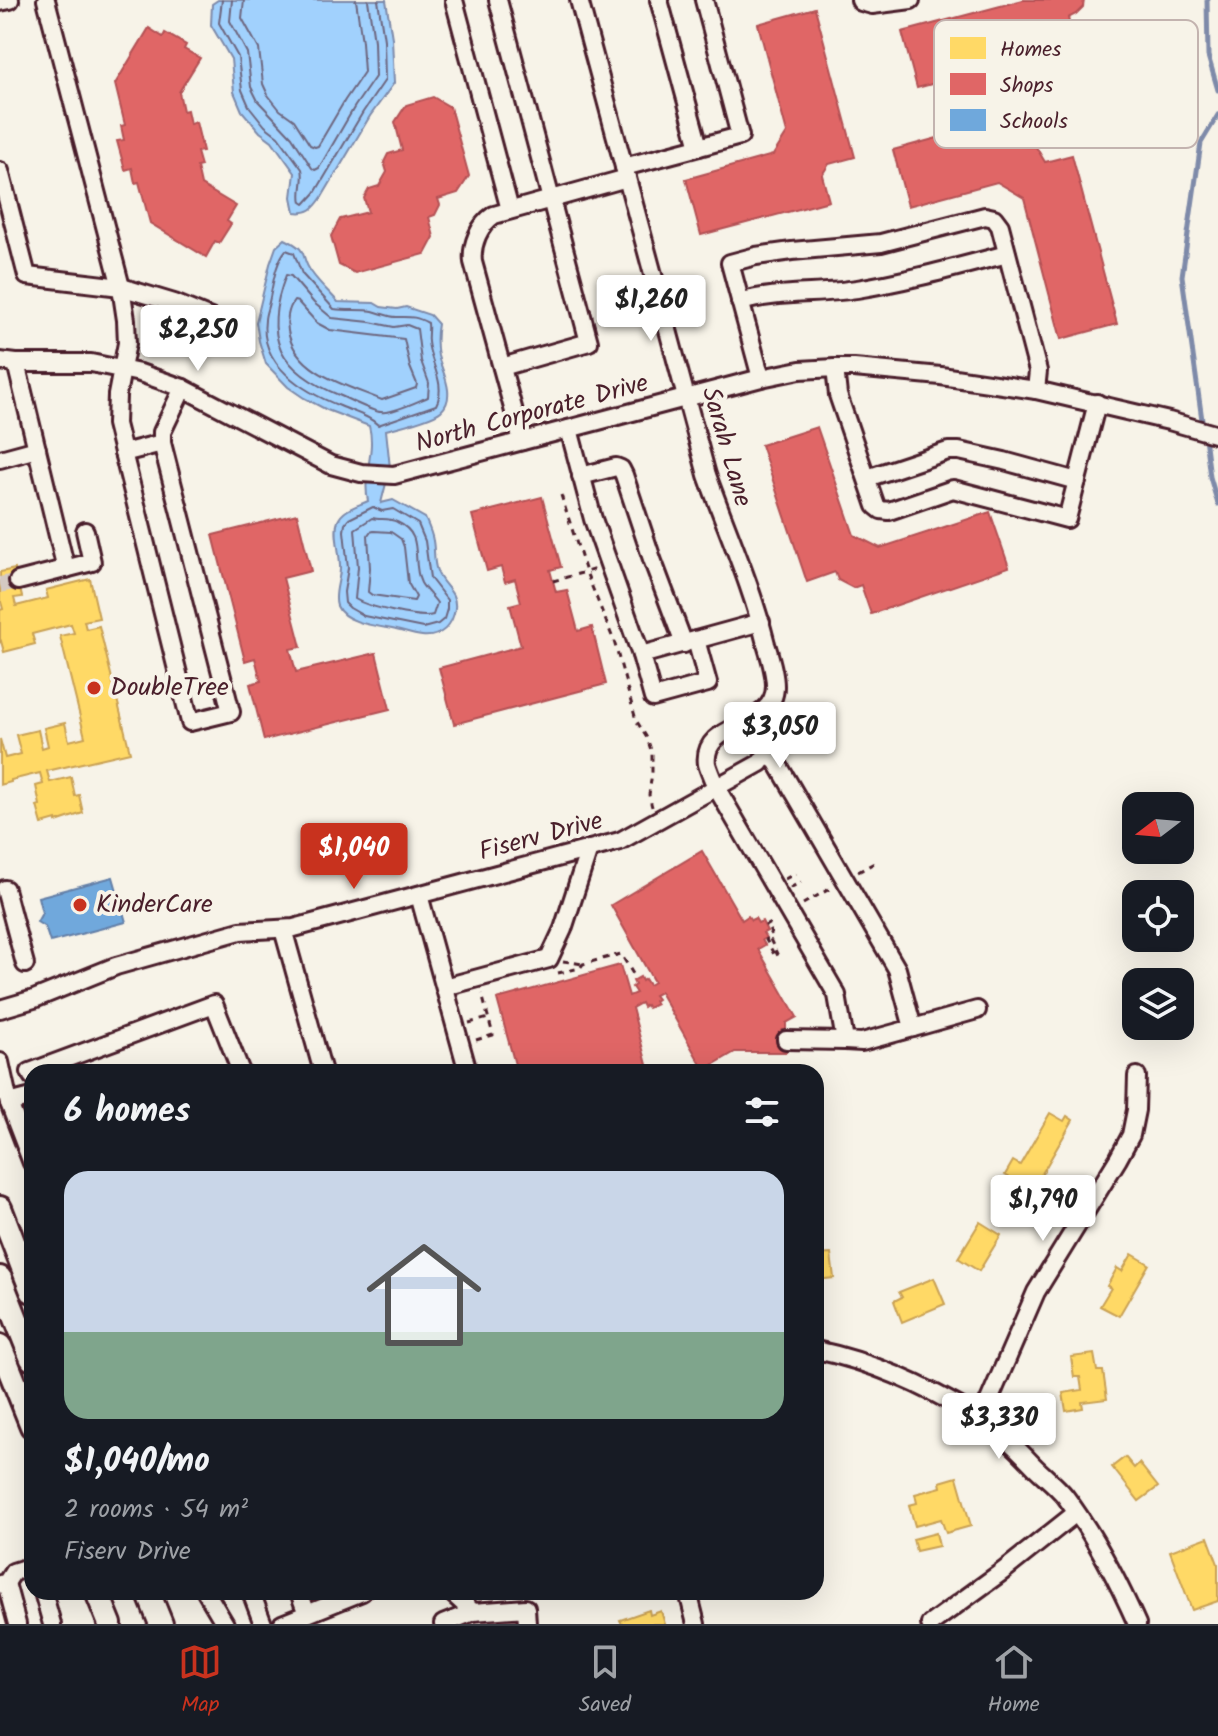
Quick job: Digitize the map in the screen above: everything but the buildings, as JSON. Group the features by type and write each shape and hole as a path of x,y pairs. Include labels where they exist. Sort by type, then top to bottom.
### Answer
{"main road":[{"path":"0,1208 24,1270"},
{"path":"0,1278 24,1339"},
{"path":"0,1347 24,1406"},
{"path":"100,1600 110,1624"},
{"path":"151,1600 161,1624"}],"street":[{"path":"0,2 10,0"},
{"path":"46,0 121,287 127,343 117,395 116,424 190,722 231,712 162,443 162,432 183,388"},
{"path":"454,0 510,210"},
{"path":"498,0 589,342 502,367"},
{"name":"Sarah Lane","path":"579,0 707,475 761,622 775,687 769,705 754,717"},
{"path":"659,0 699,147"},
{"path":"522,441 473,262 473,243 487,219 494,215 740,136 704,0"},
{"path":"860,0 872,5 911,0"},
{"path":"0,171 27,276 121,287 174,303 220,322"},
{"path":"761,378 730,263 792,251 881,243 985,216 994,218 1000,226 1038,371 1036,390"},
{"path":"740,302 761,296 854,289 910,280 1007,254"},
{"name":"North Corporate Drive","path":"5,365 91,363 124,368 183,388 331,465 361,473 394,475 761,378 800,370 835,368 926,375 1036,390 1218,435"},
{"path":"5,365 37,449 66,569"},
{"path":"835,368 838,395 876,506 881,510 889,511 953,489 1067,519 1097,403"},
{"path":"569,429 581,476 593,519 653,698 708,683 652,559 621,469 616,467 581,476"},
{"path":"123,453 162,443"},
{"path":"0,459 37,449"},
{"path":"867,478 948,451 959,451 1077,481"},
{"path":"18,581 92,562 85,531"},
{"path":"641,655 761,622"},
{"path":"845,1041 837,995 716,787 707,764 708,750 714,740 754,717 764,738 766,755 776,761 897,969 913,1028"},
{"name":"Fiserv Drive","path":"0,1009 34,999 116,966 240,931 294,928 620,841 760,763 766,755"},
{"path":"445,987 549,959 563,929 589,849"},
{"path":"5,889 8,931 25,964"},
{"path":"419,895 466,1064"},
{"path":"283,929 321,1064"},
{"path":"52,1064 214,1004 238,1064"},
{"path":"786,1040 862,1042 977,1010"},
{"path":"0,1062 9,1103 24,1142"},
{"path":"981,1419 1036,1292 1131,1135 1136,1110 1137,1076"},
{"path":"9,1103 24,1099"},
{"path":"824,1352 872,1365 925,1387 981,1419 1024,1456 1063,1494 1101,1548 1137,1624"},
{"path":"930,1624 1076,1513"},
{"path":"17,1624 3,1583 13,1572 24,1569"},
{"path":"45,1600 52,1624"},
{"path":"211,1600 225,1624"},
{"path":"254,1600 263,1624"},
{"path":"302,1600 307,1614"},
{"path":"282,1624 342,1600"},
{"path":"460,1600 473,1612"},
{"path":"690,1600 696,1624"},
{"path":"443,1624 473,1612 526,1608 527,1624"}],"path":[{"path":"561,495 586,572 614,641 636,720 652,753 649,795 653,809 649,826"},
{"path":"553,581 586,572"},
{"path":"765,938 775,956 778,956 766,925 876,862"},
{"path":"567,962 583,964 621,954 636,979"},
{"path":"552,975 580,968 583,964"},
{"path":"482,994 493,1035 485,1037"},
{"path":"480,1020 489,1018"}],"water":[{"path":"218,0 386,0 394,83 370,116 322,197 308,211 295,212 292,197 295,173 272,141 242,111 234,92 231,59 211,25 212,4"},
{"path":"285,239 302,251 312,273 338,302 374,303 397,309 406,307 430,315 438,324 437,352 447,384 448,399 437,414 386,430 390,468 381,503 393,500 425,518 429,526 437,571 455,602 449,625 435,635 418,635 361,623 346,616 337,606 340,564 337,526 340,517 347,511 368,501 371,435 369,426 304,398 288,387 266,364 256,322 270,264 276,247"}],"waterway":[{"path":"1207,0 1208,56 1218,90"},
{"path":"1203,427 1182,276 1201,143 1218,115"},
{"path":"1205,437 1210,477 1218,504"}],"tunnel":[{"path":"0,585 18,581"}],"place":[{"name":"DoubleTree","path":"94,688"},
{"name":"KinderCare","path":"80,905"}]}
